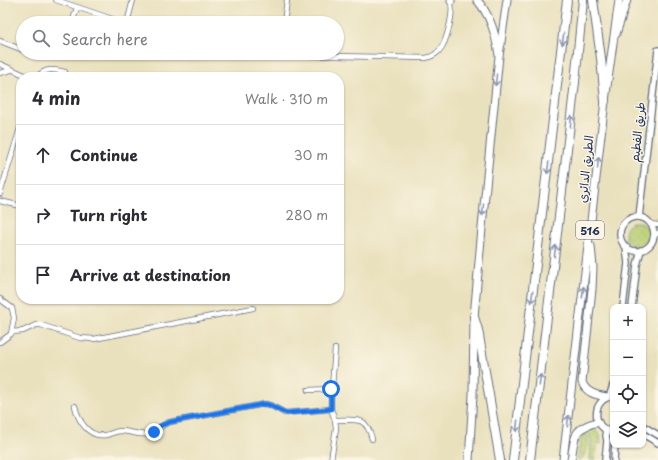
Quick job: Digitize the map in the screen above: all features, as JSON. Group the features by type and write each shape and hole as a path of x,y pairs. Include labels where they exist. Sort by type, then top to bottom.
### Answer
{"highway":[{"path":"513,460 567,0"},
{"name":"الطريق الدائري","path":"530,460 575,82 583,0"},
{"name":"516","path":"592,0 601,58 605,101"},
{"path":"474,317 478,330 500,460"}],"main road":[{"path":"477,0 491,21 499,56"},
{"path":"469,460 473,395 474,317 499,56 507,0"},
{"name":"الطريق الدائري","path":"563,460 605,101 619,0"},
{"path":"613,42 627,0"},
{"path":"590,236 593,278 582,382 583,386 589,392 609,397"},
{"path":"571,460 577,433 585,426 598,422"}],"street":[{"path":"56,0 103,16"},
{"path":"127,16 133,0"},
{"path":"285,16 287,0"},
{"path":"344,56 426,58 434,56 440,50 447,35 452,9 451,0"},
{"path":"74,16 77,8"},
{"path":"0,41 16,47"},
{"name":"طريق الفطيم","path":"640,217 658,50"},
{"path":"0,64 16,72"},
{"path":"0,72 10,70"},
{"path":"42,72 55,70 65,72"},
{"path":"0,194 16,141"},
{"path":"0,201 16,205"},
{"path":"633,217 640,217 647,220 650,224 656,235 649,245 641,250 634,250 626,247 622,242 620,230 627,220 633,217"},
{"path":"650,224 658,225"},
{"path":"623,304 628,263 626,247"},
{"path":"632,304 637,265 641,250"},
{"path":"0,299 8,304 13,310 14,318 12,332 0,342"},
{"path":"12,332 26,331 36,325 41,325 80,338 94,339 254,308"},
{"path":"331,460 336,420 331,409 331,389 335,349"},
{"path":"308,390 331,389"},
{"path":"609,397 599,404 596,417 598,422 605,429 610,431"},
{"path":"75,406 78,416 87,429 95,434 102,435 120,431 148,434 154,432 163,424 170,422 265,404 270,405 281,412 287,413 331,409"},
{"path":"336,420 354,419 362,422 368,428 372,439"},
{"path":"646,428 658,435"},
{"path":"605,429 607,441 605,460"},
{"path":"646,436 658,443"},
{"path":"614,460 616,448"}],"green space":[{"path":"637,222 645,226 649,234 645,242 637,246 629,242 625,234 629,226"},
{"path":"593,429 600,434 601,444 597,443 595,460 590,460 591,444 589,430"},
{"path":"586,431 588,443 587,449 581,460 577,460 581,437"}],"route":[{"path":"154,432 166,423 265,404 273,406 283,413 331,409 331,389"}]}
